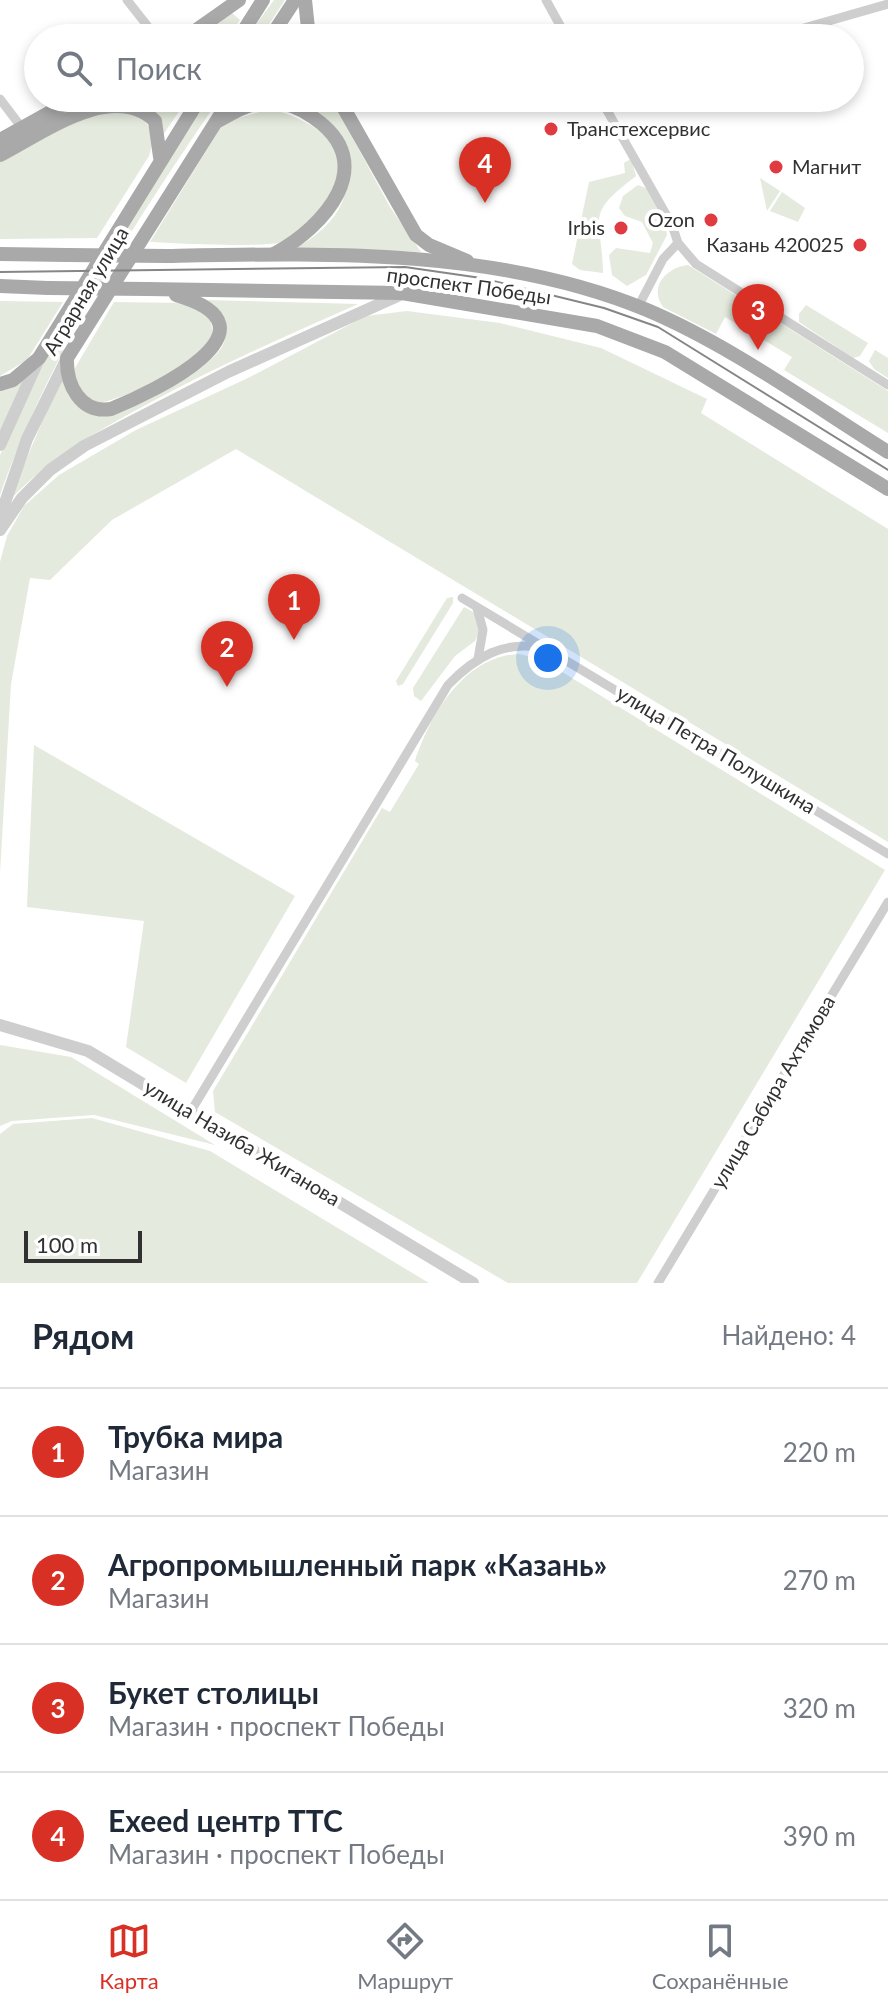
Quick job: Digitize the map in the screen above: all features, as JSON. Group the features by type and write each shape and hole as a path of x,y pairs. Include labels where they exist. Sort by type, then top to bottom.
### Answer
{"main road":[{"path":"205,24 239,0"},
{"path":"248,24 263,0"},
{"path":"279,24 295,0"},
{"path":"305,0 308,24"},
{"path":"0,140 51,112"},
{"path":"0,155 67,119 96,112"},
{"path":"143,112 155,121 160,157"},
{"name":"Аграрная улица","path":"39,358 191,112"},
{"name":"Аграрная улица","path":"67,358 221,112"},
{"path":"214,123 234,112"},
{"path":"274,254 317,226 336,199 342,184 341,146 326,127 302,112"},
{"path":"346,112 416,235 429,245 478,266"},
{"name":"проспект Победы","path":"0,251 67,255 274,254 478,266 600,292 712,344 888,452"},
{"name":"проспект Победы","path":"2,287 402,293 488,305 597,326 632,336 706,376 888,489"},
{"path":"67,358 66,373 74,391 88,406 103,410 124,403 202,361 217,338 215,316 204,304 154,289"},
{"path":"0,384 13,380 39,358"}],"street":[{"path":"127,0 146,24"},
{"path":"546,0 559,24"},
{"path":"818,24 888,4"},
{"path":"0,99 22,128"},
{"path":"608,112 672,225 678,243 696,264 888,385"},
{"path":"638,307 663,259 678,243"},
{"path":"0,530 22,498 50,470 84,446 228,372 402,293"},
{"name":"Аграрная улица","path":"0,445 39,358"},
{"name":"Аграрная улица","path":"0,517 27,439 67,358"},
{"name":"улица Петра Полушкина","path":"462,598 888,854"},
{"path":"476,607 483,630 478,659"},
{"path":"191,1111 448,685 478,659 522,644 543,648"},
{"name":"улица Сабира Ахтямова","path":"658,1283 888,902"},
{"name":"улица Назиба Жиганова","path":"0,1025 88,1051 473,1283"}],"shaded area":[{"path":"274,0 285,0 269,24 256,24"},
{"path":"232,13 240,20 237,24 213,24"},
{"path":"58,112 90,112 0,151 0,145"},
{"path":"127,112 144,122 151,132 149,156 97,238 0,239 0,160 69,122"},
{"path":"131,112 179,112 163,135"},
{"path":"196,112 211,112 126,240 69,339 20,442 0,495 0,455 40,368"},
{"path":"259,112 279,112 309,124 334,147 339,162 339,178 332,196 306,230 287,242 227,245 150,242 224,122"},
{"path":"300,112 339,112 390,207 421,252 296,248 324,228 341,205 347,178 345,143"},
{"path":"631,159 636,176 608,200 599,218 603,273 580,270 572,264 589,182 625,173 624,163"},
{"path":"760,178 780,191 767,211"},
{"path":"638,185 648,189 665,221 667,235 646,275 627,286 612,275 609,255 616,248 650,253 653,243 642,222 625,216 619,208 623,196"},
{"path":"782,192 805,208 798,222 770,211"},
{"path":"688,265 888,391 888,433 784,370 792,357 725,317 716,334 663,307 658,292 662,279 674,269"},
{"path":"206,300 358,304 229,363 113,423 58,458 8,502 61,378 79,407 123,406 168,387 199,369 221,349 225,339 222,323"},
{"path":"0,301 63,302 27,360 0,376"},
{"path":"114,302 186,303 211,318 212,337 194,360 162,380 97,404 86,398 72,373"},
{"path":"806,305 868,343 860,356 853,358 799,322 799,314"},
{"path":"407,311 500,323 601,348 707,399 701,413 888,529 888,842 236,449 112,520 50,580 30,578 11,684 0,873 0,562 7,536 24,506 59,475 136,430 250,377 366,316"},
{"path":"875,350 888,358 888,378 874,369 869,361"},
{"path":"27,373 0,435 0,387"},
{"path":"453,597 453,603 403,684 398,686 396,681 447,598"},
{"path":"464,607 475,613 479,632 475,641 455,656 421,701 414,696 413,688"},
{"path":"519,654 541,659 885,870 637,1283 508,1283 215,1112 213,1091 382,808 390,812 419,764 415,761 430,724 441,707 453,690 482,665 500,657"},
{"path":"34,745 295,896 186,1083 126,1047 144,921 27,907"},
{"path":"0,1045 71,1057 215,1145 94,1115 12,1121 0,1126"},
{"path":"92,1118 210,1151 429,1283 0,1283 0,1134 13,1124"}],"tram line":[{"path":"0,272 405,267 481,278 604,308 658,327 888,470"}],"place":[{"name":"Транстехсервис","path":"551,129"},
{"name":"Магнит","path":"776,167"},
{"name":"Exeed центр ТТС","path":"485,203"},
{"name":"Ozon","path":"711,220"},
{"name":"Irbis","path":"621,228"},
{"name":"Казань 420025","path":"860,245"},
{"name":"Букет столицы","path":"758,350"},
{"name":"Трубка мира","path":"294,640"},
{"name":"Агропромышленный парк «Казань»","path":"227,687"}]}
